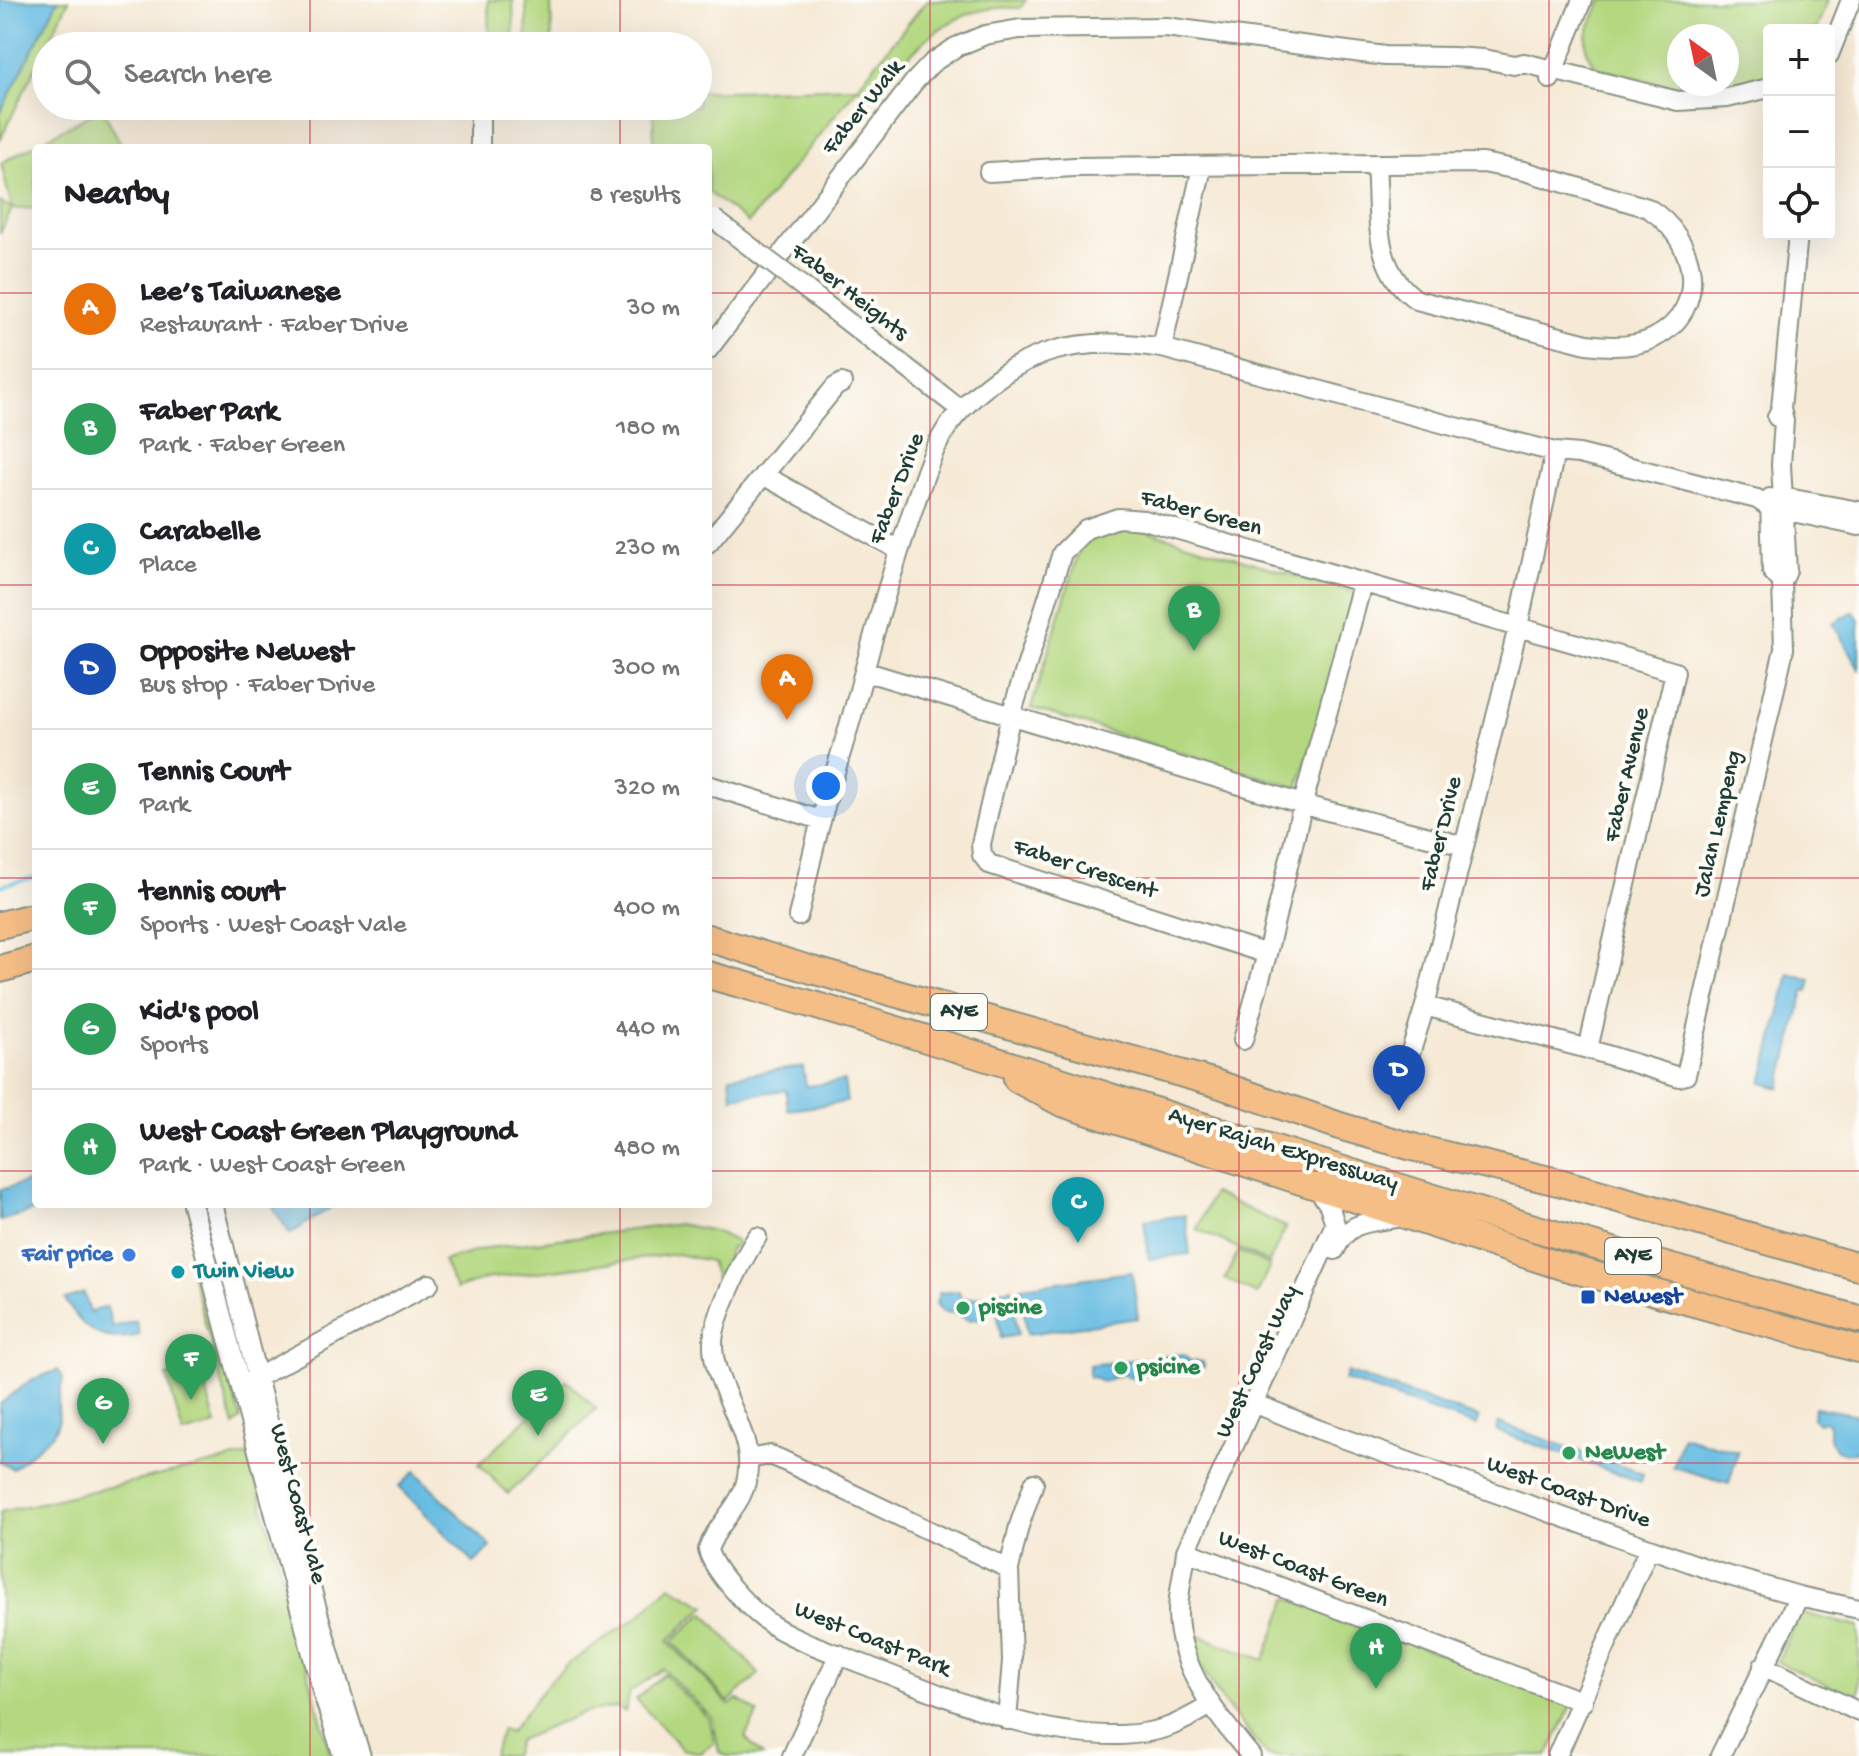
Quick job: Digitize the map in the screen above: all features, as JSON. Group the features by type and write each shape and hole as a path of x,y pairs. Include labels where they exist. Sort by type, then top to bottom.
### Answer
{"highway":[{"path":"0,925 32,917"},
{"name":"Ayer Rajah Expressway","path":"712,939 1212,1082 1343,1127 1416,1148 1562,1183 1859,1267"},
{"path":"0,969 32,960"},
{"name":"Ayer Rajah Expressway","path":"712,976 844,1012 1353,1173 1751,1291 1859,1319"},
{"path":"961,1049 1062,1103 1558,1265 1859,1349"}],"street":[{"path":"1552,74 1582,0"},
{"path":"1835,40 1851,0"},
{"name":"Faber Walk","path":"712,345 914,82 932,63 956,47 985,35 1020,29 1166,27 1385,56 1461,57 1514,65 1524,63 1677,110 1713,108 1763,98"},
{"name":"Faber Walk","path":"1552,74 1678,101 1718,99 1763,89"},
{"path":"480,120 480,144"},
{"path":"989,172 1074,167 1202,167 1376,164 1483,163 1524,171 1648,208 1665,218 1685,246 1692,281 1689,299 1671,325 1653,339 1609,347 1417,300 1404,291 1387,270 1376,164"},
{"path":"1162,348 1202,167"},
{"name":"Faber Heights","path":"712,218 961,410"},
{"name":"Jalan Lempeng","path":"1588,1049 1679,1077 1686,1075 1784,649 1782,582 1787,571 1772,502 1784,421 1781,408 1797,240"},
{"name":"Faber Drive","path":"798,916 821,820 899,550 931,459 942,435 961,410 991,382 1019,365 1069,346 1094,342 1124,342 1162,348 1555,452 1579,454 1772,502"},
{"path":"712,538 835,387 842,383"},
{"name":"Faber Drive","path":"1400,1086 1425,1006 1518,627 1555,452"},
{"path":"763,475 899,550"},
{"path":"1772,502 1859,511"},
{"path":"1772,502 1859,526"},
{"name":"Faber Green","path":"1011,715 1062,553 1086,529 1118,518 1144,520 1518,627"},
{"path":"1243,1040 1362,584"},
{"name":"Faber Avenue","path":"1518,627 1676,674 1588,1049"},
{"path":"864,674 877,675 1303,803 1464,846"},
{"name":"Faber Crescent","path":"1011,715 981,844 982,855 989,864 1267,954"},
{"path":"712,786 821,820"},
{"path":"1425,1006 1588,1049"},
{"name":"West Coast Way","path":"1259,1405 1335,1224 1329,1205 1315,1185"},
{"name":"West Coast Vale","path":"193,1208 361,1756"},
{"name":"West Coast Vale","path":"214,1208 228,1258 248,1382 322,1691 343,1756"},
{"name":"West Coast Way","path":"1251,1756 1211,1705 1193,1674 1183,1648 1178,1604 1188,1557 1341,1236 1358,1225 1406,1217"},
{"name":"West Coast Park","path":"757,1237 717,1321 713,1344 722,1385 742,1432 748,1469 740,1500 708,1550 711,1561 765,1620 839,1654 1007,1720 1062,1732 1137,1734 1175,1726 1211,1705"},
{"path":"209,1263 228,1258"},
{"path":"248,1382 429,1284"},
{"name":"West Coast Drive","path":"1259,1405 1719,1573 1859,1609"},
{"path":"748,1459 770,1455 780,1459 1009,1569"},
{"path":"1007,1720 1012,1661 1009,1569 1019,1526 1034,1483"},
{"path":"1557,1756 1649,1548"},
{"name":"West Coast Green","path":"1188,1557 1583,1702"},
{"path":"1720,1756 1799,1596"},
{"path":"792,1756 839,1654"},
{"path":"1763,1666 1859,1712"}],"green space":[{"path":"58,0 69,0 53,32 42,32"},
{"path":"488,0 513,0 514,32 489,32"},
{"path":"526,0 551,0 552,32 527,32"},
{"path":"927,0 1026,0 1020,8 989,9 956,20 927,38 880,88 857,88 748,223 712,195 712,144 654,144 653,120 712,120 712,92 857,87"},
{"path":"1602,0 1828,0 1818,24 1763,24 1763,76 1739,81 1739,24 1667,24 1667,85 1598,68 1587,51 1590,26"},
{"path":"32,51 32,75 0,140 0,113"},
{"path":"80,120 108,120 121,144 36,144"},
{"path":"32,146 32,208 12,209 0,233 0,202 12,208 1,163"},
{"path":"1117,522 1358,594 1298,788 1031,708 1084,535"},
{"path":"1213,1193 1286,1227 1269,1263 1197,1229"},
{"path":"678,1224 715,1231 739,1243 731,1248 717,1280 710,1261 677,1254 485,1279 456,1289 443,1261 488,1248"},
{"path":"1238,1251 1270,1266 1257,1294 1225,1279"},
{"path":"192,1276 202,1280 241,1419 234,1426"},
{"path":"200,1367 216,1425 183,1434 167,1376"},
{"path":"567,1380 596,1409 508,1494 479,1464"},
{"path":"249,1455 331,1756 0,1756 0,1512"},
{"path":"670,1586 706,1606 668,1641 729,1705 738,1699 758,1713 745,1737 763,1756 727,1756 719,1752 713,1719 663,1669 630,1692 625,1712 617,1707 583,1713 519,1740 513,1756 493,1756 502,1729 510,1732 549,1682 567,1665 639,1616"},
{"path":"1288,1598 1573,1703 1547,1756 1268,1756 1211,1683 1190,1632 1264,1660"},
{"path":"704,1613 759,1674 728,1702 672,1641"},
{"path":"1801,1613 1859,1627 1859,1700 1777,1662"},
{"path":"664,1674 710,1720 714,1742 701,1753 682,1749 636,1699"}],"water":[{"path":"0,0 58,0 42,32 32,32 32,51 0,113"},
{"path":"1854,611 1859,620 1859,669 1833,623"},
{"path":"1789,974 1811,979 1808,991 1804,991 1780,1088 1762,1083"},
{"path":"803,1067 806,1086 844,1081 847,1102 788,1110 786,1090 732,1097 730,1076"},
{"path":"32,1180 32,1208 44,1208 0,1221 0,1190"},
{"path":"273,1208 330,1208 290,1234"},
{"path":"1185,1215 1190,1254 1149,1259 1144,1220"},
{"path":"1132,1272 1138,1318 1027,1334 1021,1287"},
{"path":"1012,1288 1018,1335 1001,1338 994,1291"},
{"name":"piscine","path":"959,1291 961,1299 984,1296 988,1317 969,1320 955,1313 943,1312 936,1304 939,1293"},
{"path":"84,1293 90,1312 107,1307 112,1327 136,1321 140,1335 115,1338 95,1333 87,1327 65,1299"},
{"name":"psicine","path":"1184,1354 1190,1361 1203,1362 1204,1367 1191,1368 1177,1361 1135,1379 1121,1374 1103,1382 1089,1377 1089,1365"},
{"path":"58,1370 63,1378 58,1404 59,1420 53,1434 13,1469 0,1462 0,1404 31,1380"},
{"path":"1347,1372 1479,1418 1477,1426 1344,1380"},
{"path":"1814,1407 1859,1415 1859,1450 1848,1454 1836,1450 1829,1439 1829,1424 1813,1419"},
{"name":"NeWest","path":"1499,1423 1643,1474 1641,1482 1496,1431"},
{"path":"1682,1436 1738,1452 1729,1483 1673,1467"},
{"path":"415,1471 491,1547 474,1563 399,1487"}],"waterway":[{"path":"0,886 32,878"}],"place":[{"name":"Faber Park","path":"1194,651"},
{"name":"Lee’s Taiwanese","path":"787,720"},
{"name":"Opposite Newest","path":"1399,1111"},
{"name":"Carabelle","path":"1078,1243"},
{"name":"Fair price","path":"129,1255"},
{"name":"Twin View","path":"178,1272"},
{"name":"Newest","path":"1588,1297"},
{"name":"piscine","path":"963,1308"},
{"name":"psicine","path":"1121,1368"},
{"name":"tennis court","path":"191,1400"},
{"name":"Tennis Court","path":"538,1436"},
{"name":"Kid's pool","path":"103,1444"},
{"name":"NeWest","path":"1569,1453"},
{"name":"West Coast Green Playground","path":"1376,1689"}]}
